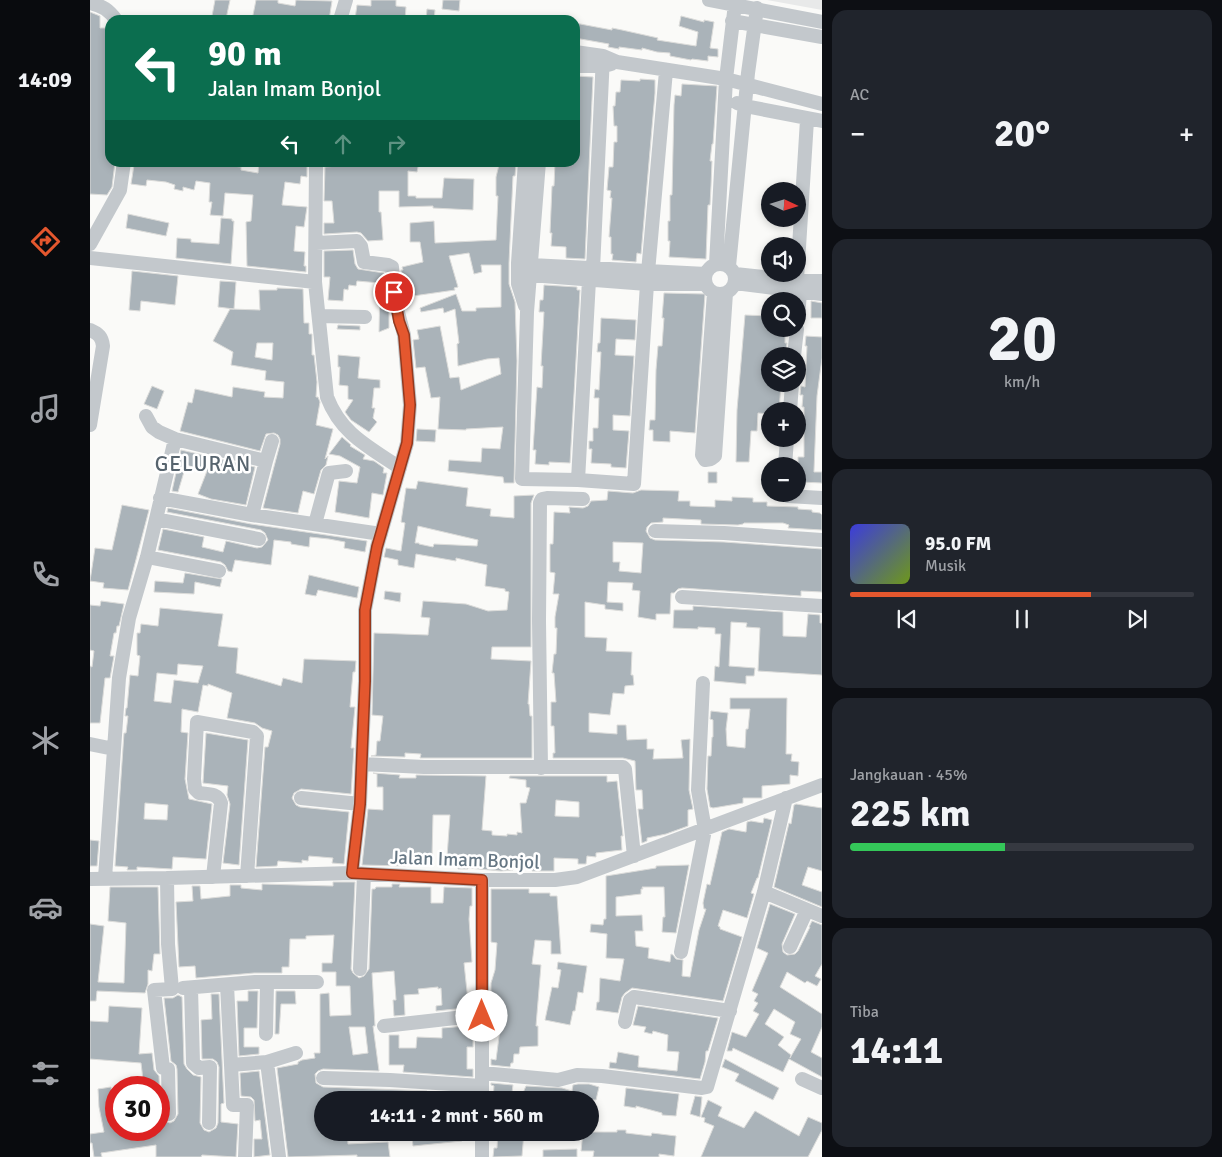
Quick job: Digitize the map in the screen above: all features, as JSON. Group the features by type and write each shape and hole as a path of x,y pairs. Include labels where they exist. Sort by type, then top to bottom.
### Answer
{"street":[{"path":"342,15 346,0"},
{"path":"709,0 822,22"},
{"path":"90,3 100,5 109,10 112,15"},
{"path":"735,4 726,79 721,279 715,456 705,460 702,455 721,279 757,8"},
{"path":"732,21 822,37"},
{"path":"580,53 608,61 726,79 822,104"},
{"path":"580,65 608,61"},
{"path":"578,480 591,274 608,61"},
{"path":"538,167 527,277 522,479 578,480 632,485 635,482 647,278 666,70"},
{"path":"726,98 745,106 822,122"},
{"path":"798,292 807,120"},
{"path":"90,244 120,190 123,167"},
{"path":"316,167 315,282 327,397 332,410 340,422 352,434 400,468"},
{"path":"525,167 518,264 527,277"},
{"path":"316,243 357,241 361,246 364,262 392,267 395,301 404,335 410,405 407,443 377,547 365,610 365,681 358,873 360,969"},
{"path":"90,258 315,282"},
{"path":"527,277 591,274 647,278 721,279 798,286 822,294"},
{"path":"798,286 822,281"},
{"path":"319,316 365,317"},
{"path":"90,330 98,334 103,346 94,378 90,424"},
{"path":"146,416 152,427 174,439 266,461"},
{"path":"105,878 119,678 129,618 147,556 174,439"},
{"path":"252,515 272,441"},
{"path":"315,524 328,476 330,473 346,471"},
{"path":"806,497 822,498"},
{"path":"160,498 252,515 381,534"},
{"path":"541,768 540,503 542,499 547,498 583,499"},
{"path":"156,519 259,539"},
{"path":"655,531 724,533 822,540"},
{"path":"147,556 218,572"},
{"path":"682,597 822,606"},
{"path":"682,952 706,830 698,790 702,683"},
{"path":"214,877 221,803 216,795 199,793 195,789 197,722 253,732 257,736 247,876"},
{"path":"90,744 114,749"},
{"path":"362,764 424,768 620,767 625,769 634,856"},
{"name":"Jalan Imam Bonjol","path":"90,879 358,873 482,880 555,880 577,878 822,786"},
{"path":"301,798 360,804"},
{"path":"323,1078 482,1086 558,1080 577,1075 602,1076 668,1085 708,1087 764,892 786,798"},
{"path":"167,878 168,989"},
{"path":"482,880 482,1086"},
{"path":"764,892 822,916"},
{"path":"790,947 807,910"},
{"path":"168,1076 168,1069 163,1068 154,990 268,982 317,982"},
{"path":"266,1034 268,982"},
{"path":"227,985 233,1105 247,1105 245,1157"},
{"path":"191,988 194,1063 199,1068 210,1067 209,1123"},
{"path":"625,1022 630,1000 634,997 730,1011"},
{"path":"384,1026 482,1016"},
{"path":"231,1065 267,1062 296,1053"},
{"path":"267,1062 279,1157"},
{"path":"802,1079 822,1088"},
{"path":"482,1141 482,1157"}],"shaded area":[{"path":"767,0 822,0 822,10"}],"building":[{"path":"215,0 230,0 227,15 212,15"},
{"path":"256,0 278,0 278,3 295,6 296,0 332,1 330,15 253,15"},
{"path":"371,0 396,0 396,6 406,7 405,15 356,15 357,5 371,6"},
{"path":"443,0 460,0 459,11 442,9"},
{"path":"427,9 435,10 434,15 426,15"},
{"path":"90,12 100,16 100,28 105,28 105,167 114,167 112,187 107,195 90,194"},
{"path":"681,16 704,22 704,20 714,22 710,48 718,49 718,57 708,56 708,61 691,60 670,56 670,53 642,48 642,50 619,47 619,49 608,47 609,44 580,39 580,24 612,30 612,28 658,38 657,40 696,46 698,32 679,26"},
{"path":"580,76 593,77 585,259 566,258 566,247 551,246 552,186 554,186 555,167 580,167"},
{"path":"640,79 655,80 641,254 637,253 636,262 612,260 611,237 609,237 612,198 610,198 611,191 607,190 609,167 613,167 614,142 617,142 617,126 614,126 613,106 615,106 616,92 620,92 621,80 640,81"},
{"path":"682,84 717,86 710,161 712,161 711,186 710,205 708,205 706,259 669,257 668,221 670,221 670,195 672,195 674,105 675,95 681,96"},
{"path":"134,167 241,167 241,170 258,173 259,167 307,167 307,177 301,176 300,184 285,182 282,205 307,207 304,227 296,226 294,251 305,252 304,266 306,266 306,272 247,266 246,222 251,221 253,195 225,193 223,216 210,215 212,202 209,202 210,183 196,181 194,190 183,187 183,191 174,189 175,185 166,182 147,180 146,186 131,184"},
{"path":"325,167 418,167 417,172 408,171 408,196 416,196 416,198 442,198 444,178 474,179 473,210 433,208 433,206 399,207 399,191 379,191 379,212 381,212 383,240 368,241 361,233 357,232 324,234 324,223 334,223 332,201 324,201"},
{"path":"498,167 516,167 515,176 513,176 509,263 509,284 515,302 517,361 514,483 504,483 503,477 448,471 449,460 481,462 482,448 500,449 503,427 466,430 438,429 440,397 431,398 425,367 416,368 413,340 419,339 417,330 440,326 450,378 459,377 461,390 501,374 499,358 458,366 457,344 459,343 455,309 444,313 443,308 421,312 420,308 456,294 462,311 476,311 476,308 501,307 501,265 481,265 482,272 474,274 469,253 449,256 458,287 454,288 455,290 413,296 412,289 405,290 403,288 401,270 403,270 402,267 423,262 420,242 410,242 410,223 434,221 435,243 496,240 498,196 496,196 496,177"},
{"path":"128,214 169,223 166,236 126,228"},
{"path":"221,218 234,221 231,264 176,258 177,238 191,239 191,242 219,244"},
{"path":"353,250 355,264 358,269 384,273 389,328 379,332 380,283 357,281 356,286 349,285 348,290 344,289 343,301 328,300 330,277 324,277 324,251"},
{"path":"132,271 178,276 175,305 141,301 140,311 129,310"},
{"path":"220,281 236,282 234,309 218,307"},
{"path":"544,285 577,287 577,290 580,290 570,463 549,462 549,465 535,464 536,450 533,450 537,387 542,388 543,366 541,366 544,312 539,312 540,300 543,300"},
{"path":"277,288 303,289 304,323 309,323 309,334 312,334 312,355 314,355 317,382 316,397 318,397 320,402 316,425 333,429 325,459 328,456 326,465 321,470 314,494 303,491 298,513 263,508 280,444 278,435 274,433 266,434 260,451 180,431 188,402 192,403 195,389 232,397 233,387 265,392 264,397 283,398 284,382 265,380 266,371 231,365 233,352 213,341 230,309 260,310 259,290 277,290","holes":["257,343 273,343 272,360 255,357"]},
{"path":"664,293 705,294 695,433 670,431 670,442 653,441 653,430 649,430 650,420 655,420 656,370 658,346 662,346"},
{"path":"811,301 822,303 822,318 811,318"},
{"path":"745,315 761,316 761,337 785,337 785,343 787,343 786,347 761,347 761,392 780,392 780,402 761,402 761,413 758,413 757,431 751,431 749,462 736,462 737,410"},
{"path":"601,318 636,320 635,340 616,339 615,355 634,356 630,416 613,415 613,430 629,431 626,468 611,467 611,464 591,463 592,449 589,449 589,441 593,441 593,428 598,428 599,398 594,398 595,389 599,390 601,352 597,352 598,343 600,343"},
{"path":"338,325 360,326 360,330 337,329"},
{"path":"806,336 822,337 822,358 817,396 814,472 822,472 822,483 806,482 804,447 806,447 806,402 802,402 803,395 800,395 800,392 806,392 807,346 805,346"},
{"path":"338,355 360,357 358,378 380,380 380,388 374,388 372,408 375,408 373,418 377,422 369,432 351,420 345,412 353,400 348,399 348,386 339,385 340,367 338,367"},
{"path":"152,386 164,391 157,409 144,404"},
{"path":"417,429 436,430 435,442 416,441"},
{"path":"342,437 350,446 365,455 363,459 374,461 384,468 383,473 387,473 383,495 372,493 369,518 335,512 339,481 357,483 360,467 340,456 329,454"},
{"path":"181,450 255,467 246,505 211,499 198,494 207,471 186,465 178,492 172,491"},
{"path":"708,472 717,472 717,483 708,483"},
{"path":"418,481 468,488 466,506 491,509 490,516 514,518 514,496 534,495 531,503 531,647 492,647 491,659 531,661 528,704 530,716 532,716 532,758 420,758 421,754 405,753 405,757 371,756 376,755 383,716 372,715 374,633 428,635 430,618 421,617 423,601 466,604 488,611 507,610 509,592 505,591 505,589 485,586 487,565 456,558 456,561 416,554 414,568 398,565 398,560 384,557 386,548 401,551 405,523 401,522 406,488 416,489","holes":["418,526 478,540 477,546 434,544 433,547 415,543"]},
{"path":"641,490 679,491 678,501 690,501 690,506 715,507 715,500 732,501 732,497 753,498 753,502 767,502 767,506 798,507 798,509 812,510 812,512 822,515 822,530 788,528 789,525 783,523 701,524 701,520 663,518 663,522 651,523 646,531 650,538 655,540 724,542 822,549 822,592 801,591 801,596 682,588 671,593 670,614 656,614 656,620 638,617 640,591 632,590 633,583 608,582 607,602 623,603 623,611 605,609 605,605 585,602 585,637 607,638 606,651 632,652 631,675 633,675 634,685 625,686 624,694 613,693 610,715 589,713 589,732 617,734 617,725 626,725 627,740 647,739 647,749 654,749 653,759 683,758 681,740 690,739 689,790 693,809 688,810 688,826 647,838 647,841 642,843 638,809 643,809 642,790 636,790 635,761 623,758 553,758 553,753 555,753 554,726 551,726 551,702 556,702 554,673 552,673 554,654 556,654 557,628 555,628 555,617 559,594 553,594 555,573 550,572 550,544 553,544 554,512 570,513 569,507 583,508 588,506 591,501 607,500 608,491 633,493","holes":["613,542 643,543 641,573 619,571 620,562 613,562"]},
{"path":"122,505 149,510 128,590 103,588 104,583 90,581 95,548 112,550"},
{"path":"168,508 251,524 367,541 365,552 344,548 345,542 329,539 310,537 309,547 274,540 271,565 235,560 232,572 228,571 221,562 158,550 163,529 204,537 202,547 223,552 226,541 257,548 262,547 268,540 265,533 261,530 167,512"},
{"path":"185,573 222,579 220,587 195,582 194,594 154,592 155,581 183,583"},
{"path":"309,575 359,587 357,598 318,590 316,596 305,594"},
{"path":"385,591 401,593 400,602 384,599"},
{"path":"101,601 124,604 119,626 117,626 116,633 114,633 110,656 114,656 110,678 105,678 100,723 90,723 90,666 92,667 94,651 90,650 90,605 100,606"},
{"path":"693,606 783,612 783,636 806,637 808,614 820,615 820,623 822,623 822,675 758,671 760,628 746,627 747,623 731,622 729,666 755,668 754,676 746,676 746,684 714,681 715,666 719,667 721,634 715,634 715,628 673,628 674,610 693,610"},
{"path":"160,608 223,614 218,646 238,648 236,673 281,686 283,678 302,683 304,659 356,661 355,672 353,672 350,707 355,707 351,748 354,748 351,794 301,789 294,793 292,798 296,805 300,807 349,812 344,864 332,863 333,858 309,856 308,861 302,860 302,863 278,861 277,866 256,867 265,747 268,747 272,731 262,728 255,723 227,718 232,693 208,684 208,686 203,685 198,712 182,709 181,732 188,733 185,779 189,799 212,804 206,859 173,857 172,869 137,867 137,870 127,870 128,867 115,866 124,733 126,733 128,716 125,716 130,675 138,676 140,656 137,655 137,633 140,633 141,624 158,626","holes":["178,664 203,666 198,683 174,680 171,703 154,701 157,673 177,675","145,803 168,805 167,820 144,819"]},
{"path":"730,698 787,698 786,754 792,754 791,761 799,762 798,776 790,775 790,784 762,786 762,798 743,798 743,803 713,808 710,807 707,789 708,756 711,756 713,737 713,720 710,719 711,711 728,713 726,729 727,746 745,748 746,729 748,729 750,709 730,709"},
{"path":"206,733 248,740 239,865 223,863 230,804 227,795 228,786 203,783"},
{"path":"373,773 400,775 399,778 416,778 416,775 486,776 482,830 492,831 492,835 507,836 507,834 517,835 517,832 522,833 520,803 526,803 530,788 526,787 526,780 509,778 510,776 607,776 607,782 617,781 623,836 621,836 622,850 596,853 596,857 587,856 586,864 578,864 578,859 554,858 554,871 532,871 532,869 513,868 513,870 501,871 458,869 458,858 447,857 450,815 433,815 432,857 406,859 406,866 362,865 368,809 383,810 383,787 377,787 377,774","holes":["556,800 579,802 579,817 555,816"]},
{"path":"794,805 822,808 822,871 808,867 802,885 822,892 822,907 774,887 789,823 791,824"},
{"path":"764,818 772,820 758,878 751,893 754,894 747,918 723,910 718,926 720,929 742,937 723,1001 632,988 622,997 618,1013 596,1010 597,1002 599,1002 600,978 620,981 624,959 606,958 607,934 590,932 591,924 603,925 604,919 606,919 606,876 656,868 656,866 689,865 676,933 662,932 663,917 665,917 664,887 642,887 641,894 616,897 616,916 642,915 643,931 635,931 636,946 649,948 648,958 670,962 671,954 676,959 683,960 682,976 690,977 699,930 706,909 704,909 703,903 707,884 710,885 722,832 729,829 746,832 747,822 763,823"},
{"path":"90,840 99,841 97,866 90,866"},
{"path":"333,882 355,882 351,969 359,978 364,976 369,969 372,889 376,887 392,887 392,884 400,884 399,887 431,887 431,903 443,903 444,887 472,888 472,906 470,906 469,919 472,962 464,963 468,1001 465,1001 465,1008 436,1011 436,1006 442,1005 441,988 418,989 419,994 404,995 405,1015 394,1016 393,1000 396,1000 394,971 372,973 375,1026 373,1026 379,1071 323,1069 315,1074 316,1083 323,1087 427,1091 314,1091 314,1141 348,1141 348,1144 388,1142 390,1157 357,1157 357,1155 288,1157 277,1068 298,1064 302,1060 315,1058 314,1053 320,1053 320,994 329,993 330,1016 351,1015 350,986 336,986 336,972 322,972 322,963 332,963 334,935 306,936 306,939 290,939 289,967 282,967 282,973 254,973 196,978 195,966 179,967 176,902 193,901 192,886 200,886 201,899 230,896 230,885 241,885 241,888 262,890 262,884 333,886","holes":["349,1027 365,1027 368,1053 353,1055"]},
{"path":"110,887 158,887 160,954 154,954 152,971 148,970 148,984 145,993 97,991 96,1001 90,1001 90,924 104,926 98,982 124,983 126,923 108,921"},
{"path":"491,889 529,889 529,893 550,893 550,896 557,896 561,954 551,954 551,941 535,940 532,964 541,965 536,1026 538,1026 538,1046 520,1047 519,1054 514,1054 513,1063 511,1063 510,1067 491,1065 491,1059 496,1060 500,1029 491,1028 491,983 495,970 497,943 491,942"},
{"path":"770,904 795,914 782,944 783,952 787,955 795,954 798,951 812,921 822,925 822,964 815,976 821,979 817,986 807,981 805,983 787,972 780,987 822,1014 822,1027 811,1052 822,1058 822,1077 789,1059 783,1072 733,1048 732,1051 727,1051 732,1032 746,1037 759,1014 753,1011 758,1003 754,1001 758,994 752,991 768,953 757,948","holes":["774,1009 795,1022 790,1034 801,1039 790,1058 791,1055 778,1045 784,1037 765,1024"]},
{"path":"558,962 587,966 583,993 578,992 575,1011 573,1011 570,1025 545,1020 552,987 558,988 561,970 557,969"},
{"path":"248,991 258,991 257,1028 244,1028 244,1047 259,1047 259,1054 239,1056 237,1001 248,1001"},
{"path":"276,991 295,991 296,1004 281,1004 279,1034 275,1034"},
{"path":"211,994 219,994 224,1103 221,1104 221,1122 238,1124 236,1157 202,1155 201,1157 156,1157 156,1145 101,1153 102,1157 94,1157 92,1143 90,1143 90,1134 104,1132 98,1089 105,1088 105,1141 170,1141 170,1123 174,1121 178,1114 177,1069 176,1065 171,1061 164,998 173,998 178,995 182,997 184,1064 193,1075 201,1077 200,1123 204,1130 209,1132 216,1128 218,1123 219,1067 213,1059 202,1059 201,1020 212,1019"},
{"path":"109,1006 142,1008 139,1054 152,1053 154,1070 159,1076 143,1076 141,1063 90,1059 90,1021 108,1022"},
{"path":"638,1006 718,1018 708,1051 706,1051 700,1079 609,1068 610,1062 616,1063 618,1052 639,1056 638,1067 677,1071 679,1052 667,1051 668,1035 653,1031 652,1034 644,1032 646,1027 633,1025"},
{"path":"468,1026 468,1038 473,1038 473,1047 467,1047 467,1069 473,1069 473,1077 403,1072 404,1065 389,1065 389,1035 399,1035 399,1048 416,1048 417,1037 442,1038 442,1028"},
{"path":"725,1059 779,1088 773,1100 735,1081 739,1074 722,1067"},
{"path":"259,1071 270,1155 254,1157 254,1139 262,1139 260,1120 255,1121 254,1100 251,1097 241,1096 240,1073"},
{"path":"491,1083 513,1085 512,1091 494,1091 494,1086"},
{"path":"589,1084 599,1087 598,1091 572,1091 573,1085"},
{"path":"526,1086 562,1088 572,1091 524,1091"},
{"path":"626,1088 679,1094 676,1116 662,1115 662,1113 636,1106 636,1108 624,1106"},
{"path":"695,1096 702,1097 700,1117 690,1114"},
{"path":"708,1100 722,1107 718,1116 744,1128 755,1111 799,1136 808,1117 822,1123 822,1130 808,1157 701,1157 714,1126 704,1122 705,1118 701,1117"},
{"path":"617,1130 626,1130 626,1133 651,1136 652,1133 676,1136 674,1156 659,1154 659,1157 593,1157 594,1151 581,1151 582,1141 599,1141 599,1132 617,1132"},
{"path":"412,1141 462,1141 413,1146"},
{"path":"497,1141 523,1141 522,1156 493,1157 494,1148 497,1148"},
{"path":"577,1149 577,1157 543,1157 543,1150"}],"district":[{"name":"GELURAN","path":"203,464"}],"route":[{"path":"394,292 399,321 404,335 410,405 407,443 377,547 365,610 365,681 360,804 352,873 482,880 482,1016"}]}
